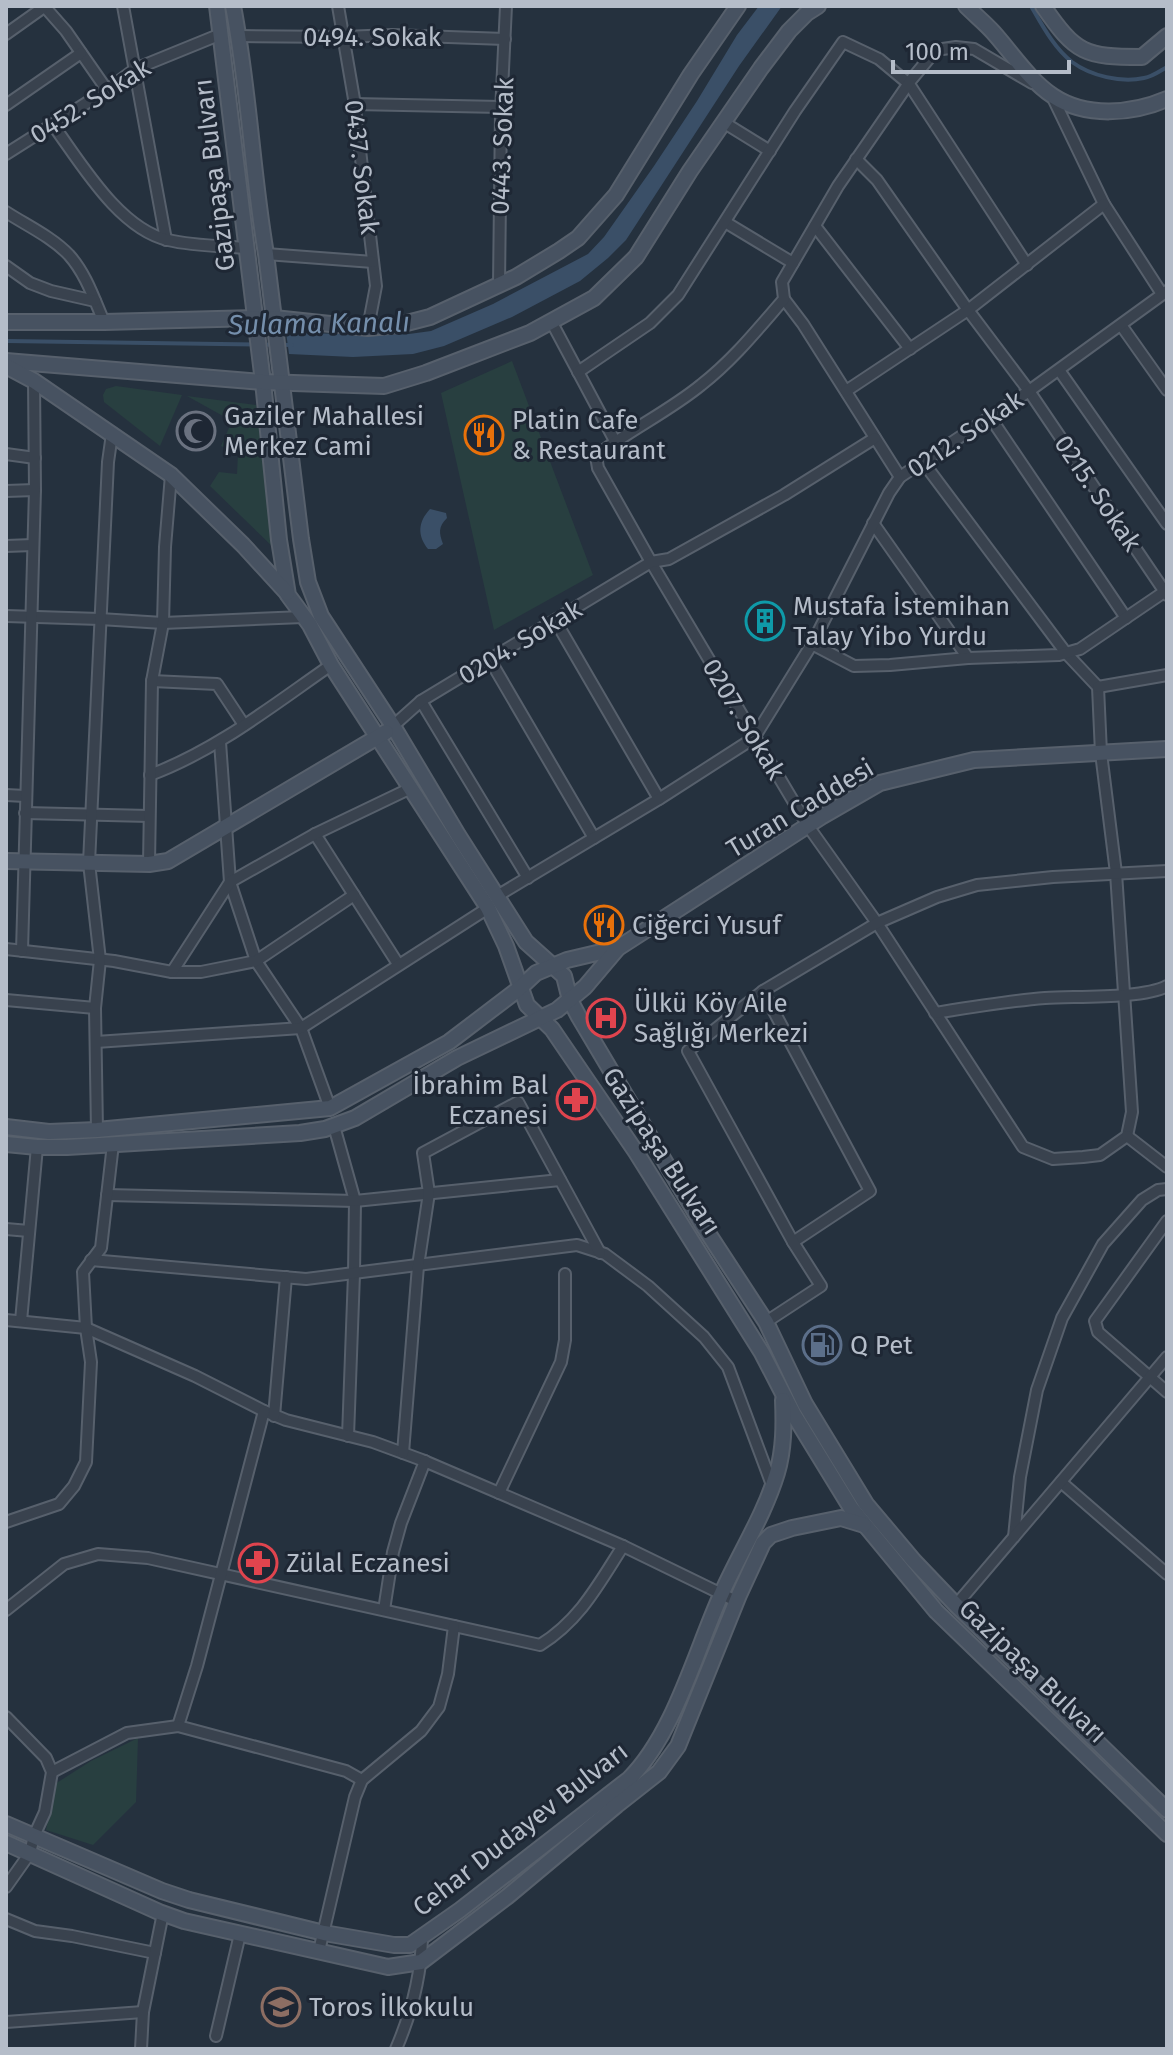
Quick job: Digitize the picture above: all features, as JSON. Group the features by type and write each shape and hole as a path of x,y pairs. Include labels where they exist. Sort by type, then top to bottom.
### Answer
{"street":[{"path":"6,34 44,6 66,31 107,90"},
{"name":"Gazipaşa Bulvarı","path":"217,6 288,595 411,788 492,902 526,942 564,976 570,1000 702,1224 766,1322 805,1404 866,1504 956,1605 1167,1810"},
{"name":"Gazipaşa Bulvarı","path":"233,6 308,582 321,616 393,726 492,902 527,1005 552,1029 658,1187 762,1353 783,1396 851,1508 936,1611 1167,1834"},
{"name":"0437. Sokak","path":"338,6 354,104 376,286 368,328"},
{"name":"0443. Sokak","path":"499,285 501,107 506,6"},
{"path":"275,324 368,328 399,325 430,317 499,285 578,238 616,195 691,74 738,6"},
{"path":"6,364 263,382 384,386 530,333 594,298 636,257 690,171 761,68 789,31 818,6"},
{"path":"966,6 1052,96 1104,204 1165,293"},
{"path":"1043,6 1075,46 1090,53 1142,57 1167,36"},
{"path":"122,7 166,240"},
{"name":"0452. Sokak","path":"6,154 135,69 221,34"},
{"name":"0494. Sokak","path":"239,36 392,35 505,39"},
{"path":"578,372 650,323 678,295 843,42 879,59 909,84 1027,265"},
{"path":"900,477 784,299 782,282 856,159 936,50 956,47 974,49 1052,96 1077,107 1128,111 1167,99"},
{"path":"6,105 81,53"},
{"path":"354,104 501,107"},
{"path":"723,122 770,151"},
{"path":"53,125 116,209 144,230 166,240 247,248"},
{"name":"0215. Sokak","path":"856,159 877,180 1029,391 1166,592"},
{"path":"846,391 968,310 1104,204"},
{"path":"6,212 62,248 71,258 80,270 104,322"},
{"path":"725,222 793,263"},
{"path":"815,226 910,349"},
{"path":"266,254 373,262"},
{"path":"6,266 30,283 95,301"},
{"name":"0212. Sokak","path":"301,1028 528,878 754,738 812,644 873,523 900,477 1029,391 1165,293"},
{"path":"551,321 615,441 699,387 740,351 784,299"},
{"path":"6,322 255,318"},
{"path":"1121,325 1167,390"},
{"path":"6,364 171,475 243,545 288,595"},
{"path":"1059,370 1167,524"},
{"path":"22,951 35,490 34,381"},
{"path":"990,417 1126,618"},
{"path":"97,1130 95,1008 100,960 89,863 108,462 112,434"},
{"name":"0204. Sokak","path":"393,726 421,701 651,562 669,559 745,517 875,438"},
{"name":"0207. Sokak","path":"615,441 596,456 598,468 651,562 808,826 877,923 1023,1147 1053,1159 1083,1157 1100,1155 1127,1136"},
{"path":"6,454 35,458"},
{"path":"923,462 1066,653 1098,687 1101,753 1116,873 1125,994 1132,1112 1127,1136 1167,1167"},
{"path":"149,864 152,681 163,623 171,475"},
{"path":"6,491 35,490"},
{"path":"873,523 968,658"},
{"path":"6,546 33,545"},
{"path":"812,644 854,666 1059,655 1080,649 1166,592"},
{"path":"6,616 163,623 303,617"},
{"path":"555,620 659,799"},
{"path":"490,660 594,838"},
{"path":"150,775 220,742 331,665"},
{"path":"1098,687 1167,675"},
{"path":"152,681 217,684 244,725"},
{"path":"421,701 528,878"},
{"path":"6,861 149,864 168,861 379,738 393,726"},
{"path":"220,742 230,882 256,961 301,1028 330,1108"},
{"name":"Turan Caddesi","path":"618,948 880,783 974,760 1167,749"},
{"path":"172,972 230,882 315,834 411,788"},
{"path":"6,795 25,796"},
{"path":"25,813 149,816"},
{"path":"315,834 398,964"},
{"path":"766,1322 821,1286 793,1242 688,1051 763,991 877,923 937,897 977,885 1167,871"},
{"path":"6,949 172,972 201,972 256,961 354,895"},
{"path":"6,1127 49,1132 97,1130 330,1108 449,1042 536,973 567,960 618,948"},
{"path":"6,1144 37,1147 113,1144 300,1133 334,1126 355,1118 457,1058 557,1010 585,987 618,948"},
{"path":"935,1013 1045,998 1125,994 1159,990 1167,986"},
{"path":"763,991 870,1191 793,1242"},
{"path":"6,1000 95,1008"},
{"path":"96,1042 301,1028"},
{"path":"403,1453 418,1266 429,1193 423,1153 518,1102 600,1253"},
{"path":"334,1126 355,1201 348,1436"},
{"path":"6,1522 59,1504 74,1486 86,1462 91,1362 83,1272 101,1248 113,1144"},
{"path":"21,1321 37,1147"},
{"path":"107,1195 355,1201 560,1180"},
{"path":"1014,1537 1020,1477 1037,1390 1062,1318 1103,1244 1142,1200 1158,1190 1167,1189"},
{"path":"1166,1223 1095,1321 1098,1332 1167,1392"},
{"path":"6,1229 29,1231"},
{"path":"91,1260 306,1279 577,1245 600,1253 648,1286 704,1337 728,1367 772,1485"},
{"path":"499,1493 561,1362 565,1340 565,1274"},
{"path":"178,1726 269,1414 286,1277"},
{"path":"6,1320 86,1328 195,1376 269,1414 373,1442 425,1461 623,1546 736,1601"},
{"path":"956,1605 1167,1357"},
{"name":"Cehar Dudayev Bulvarı","path":"6,1824 189,1900 324,1933 410,1945 617,1788 645,1763 665,1731 777,1472 784,1434 783,1396"},
{"path":"384,1610 393,1552 425,1461"},
{"path":"1061,1482 1167,1574"},
{"name":"Cehar Dudayev Bulvarı","path":"421,1962 508,1896 659,1772 678,1746 736,1601 763,1543 771,1535 841,1518 864,1525"},
{"path":"6,1610 64,1564 98,1554 148,1558 540,1645 559,1633 578,1614 623,1546"},
{"path":"319,1951 355,1797 362,1780 421,1731 439,1707 448,1674 454,1626"},
{"path":"6,1717 46,1758 52,1772 45,1812 30,1853 6,1887"},
{"path":"52,1772 127,1733 178,1726 346,1771 362,1780"},
{"path":"6,1843 184,1921 388,1967 421,1962"},
{"path":"141,2049 143,2012 163,1913"},
{"path":"6,1919 35,1931 155,1953"},
{"path":"216,2036 240,1934"},
{"path":"396,2049 406,2023 421,1962 422,1938"},
{"path":"6,2022 143,2012"}],"green space":[{"path":"512,361 593,575 494,630 441,393"},
{"path":"116,386 182,395 160,446 104,402 106,389"},
{"path":"187,396 256,405 274,548 210,486 219,472 237,474 238,453 221,446 232,421"},
{"path":"138,1738 136,1802 93,1845 46,1830 55,1784 91,1761"}],"water":[{"path":"759,6 782,6 739,66 626,240 580,281 512,317 444,346 413,354 353,357 289,354 286,332 364,335 431,331 493,304 588,254 604,237 654,166 737,35"},
{"path":"430,509 446,513 447,518 440,530 443,544 436,549 428,549 421,534 421,524"}],"waterway":[{"name":"Sulama Kanalı","path":"1031,6 1060,50 1088,71 1116,79 1135,79 1150,76 1167,67"},
{"name":"Sulama Kanalı","path":"6,341 292,345"}],"place":[{"name":"Gaziler Mahallesi Merkez Cami","path":"196,431"},
{"name":"Platin Cafe & Restaurant","path":"484,435"},
{"name":"Mustafa İstemihan Talay Yibo Yurdu","path":"765,621"},
{"name":"Ciğerci Yusuf","path":"604,925"},
{"name":"Ülkü Köy Aile Sağlığı Merkezi","path":"606,1018"},
{"name":"İbrahim Bal Eczanesi","path":"576,1100"},
{"name":"Q Pet","path":"822,1345"},
{"name":"Zülal Eczanesi","path":"258,1563"},
{"name":"Toros İlkokulu","path":"281,2007"}]}
